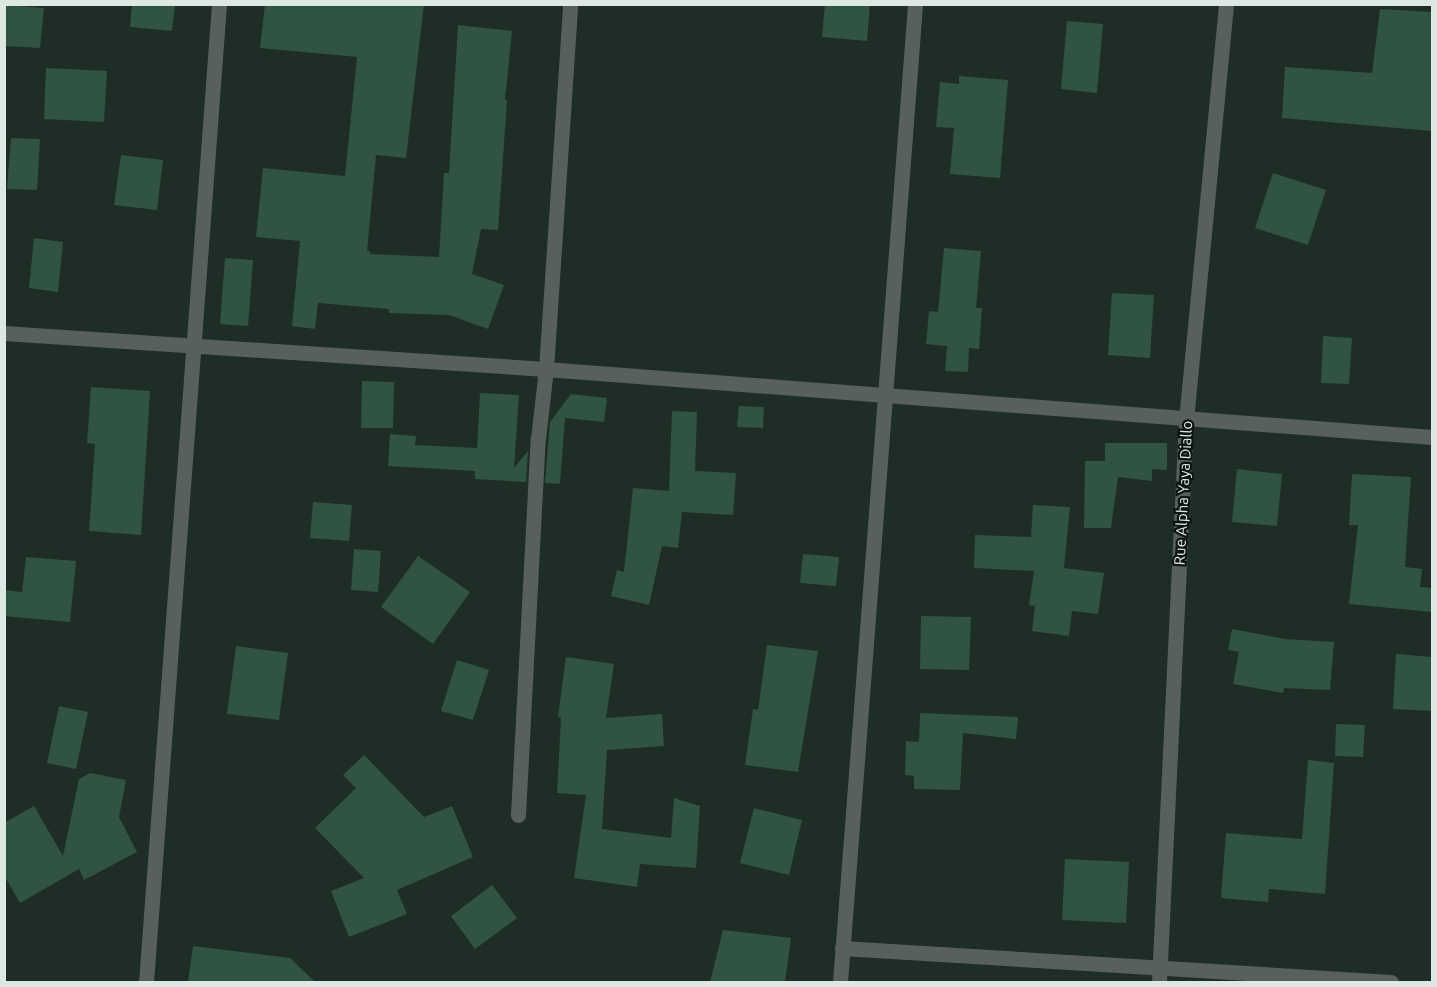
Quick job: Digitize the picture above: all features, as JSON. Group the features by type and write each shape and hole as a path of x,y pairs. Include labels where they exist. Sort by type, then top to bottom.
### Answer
{"street":[{"path":"146,982 219,4"},
{"path":"518,815 538,439 546,369 570,4"},
{"path":"840,982 915,4"},
{"name":"Rue Alpha Yaya Diallo","path":"1160,975 1186,420 1226,4"},
{"path":"4,333 546,369 885,397 1432,437"},
{"path":"842,948 1160,975 1391,982"}],"building":[{"path":"132,4 175,4 172,31 130,27"},
{"path":"265,4 424,4 406,158 376,155 367,251 370,251 370,254 439,257 444,173 449,173 458,25 512,31 505,100 507,100 498,230 481,229 472,274 504,285 488,329 449,315 389,313 389,309 318,303 315,329 292,326 300,241 256,237 263,168 345,176 357,57 260,48"},
{"path":"825,4 870,4 867,41 822,37"},
{"path":"4,5 44,8 40,48 4,46"},
{"path":"1380,9 1432,12 1432,131 1282,118 1285,67 1372,73"},
{"path":"1067,21 1103,24 1097,93 1061,89"},
{"path":"46,68 107,71 104,122 44,119"},
{"path":"959,76 1008,80 1000,178 950,174 954,128 936,127 940,82 959,84"},
{"path":"11,138 40,139 37,190 7,189"},
{"path":"121,155 163,160 157,210 114,205"},
{"path":"1273,173 1326,190 1308,245 1255,228"},
{"path":"34,238 63,242 58,292 29,288"},
{"path":"944,248 981,251 976,308 982,308 979,349 969,348 968,372 945,371 947,346 926,344 929,311 938,312"},
{"path":"225,258 253,260 248,326 220,324"},
{"path":"1112,293 1154,295 1150,358 1108,355"},
{"path":"1323,336 1352,338 1349,384 1321,383"},
{"path":"362,381 394,382 393,428 361,428"},
{"path":"91,387 150,391 141,535 89,531 95,444 87,443"},
{"path":"480,393 519,395 514,468 528,451 526,482 475,479 475,471 388,466 390,434 416,436 415,445 477,448"},
{"path":"571,394 607,398 604,422 565,418 560,484 545,483 550,422"},
{"path":"739,406 764,407 763,428 737,427"},
{"path":"672,411 697,412 695,471 736,473 733,515 682,512 678,548 662,546 649,605 611,596 617,570 624,572 633,488 669,491"},
{"path":"1105,443 1167,443 1167,470 1152,469 1152,481 1118,477 1111,528 1084,528 1085,461 1105,461"},
{"path":"1237,469 1282,474 1277,526 1232,522"},
{"path":"1352,474 1411,477 1405,567 1422,569 1420,587 1432,588 1432,612 1349,604 1358,525 1349,525"},
{"path":"313,502 352,505 349,541 310,538"},
{"path":"1033,505 1070,507 1064,568 1104,573 1098,614 1072,611 1069,636 1032,631 1035,606 1029,605 1034,571 974,568 975,535 1031,537"},
{"path":"354,549 381,551 378,592 351,590"},
{"path":"803,554 839,557 836,586 800,583"},
{"path":"418,556 470,592 433,644 381,607"},
{"path":"26,557 76,561 70,622 4,616 4,590 22,592"},
{"path":"921,616 971,617 969,670 920,669"},
{"path":"1232,629 1285,639 1334,642 1330,690 1284,688 1283,693 1233,684 1239,652 1228,650"},
{"path":"767,645 818,651 798,772 745,765 753,709 758,710"},
{"path":"236,646 288,653 279,720 227,714"},
{"path":"1396,654 1432,657 1432,711 1393,709"},
{"path":"566,657 614,664 606,718 662,714 664,746 607,750 602,829 671,838 674,798 700,806 696,868 640,864 637,887 574,878 586,795 557,793 561,717 558,717"},
{"path":"457,660 489,670 473,720 441,711"},
{"path":"59,706 88,712 76,769 47,763"},
{"path":"920,713 1018,717 1016,739 963,733 960,790 914,789 914,776 905,775 906,741 919,742"},
{"path":"1336,724 1365,725 1363,757 1335,756"},
{"path":"364,755 424,817 452,806 473,857 397,890 407,914 349,937 331,891 364,878 315,828 356,788 343,775"},
{"path":"1308,760 1334,763 1325,894 1269,889 1268,902 1221,898 1226,833 1302,839"},
{"path":"90,773 126,780 119,817 137,852 84,880 79,869 20,903 4,875 4,823 34,806 63,856 79,779"},
{"path":"754,808 802,820 789,875 740,863"},
{"path":"1065,859 1129,862 1126,923 1062,920"},
{"path":"492,885 517,918 475,949 451,916"},
{"path":"723,930 791,938 785,982 710,982"},
{"path":"193,946 290,958 315,982 188,982"}]}
